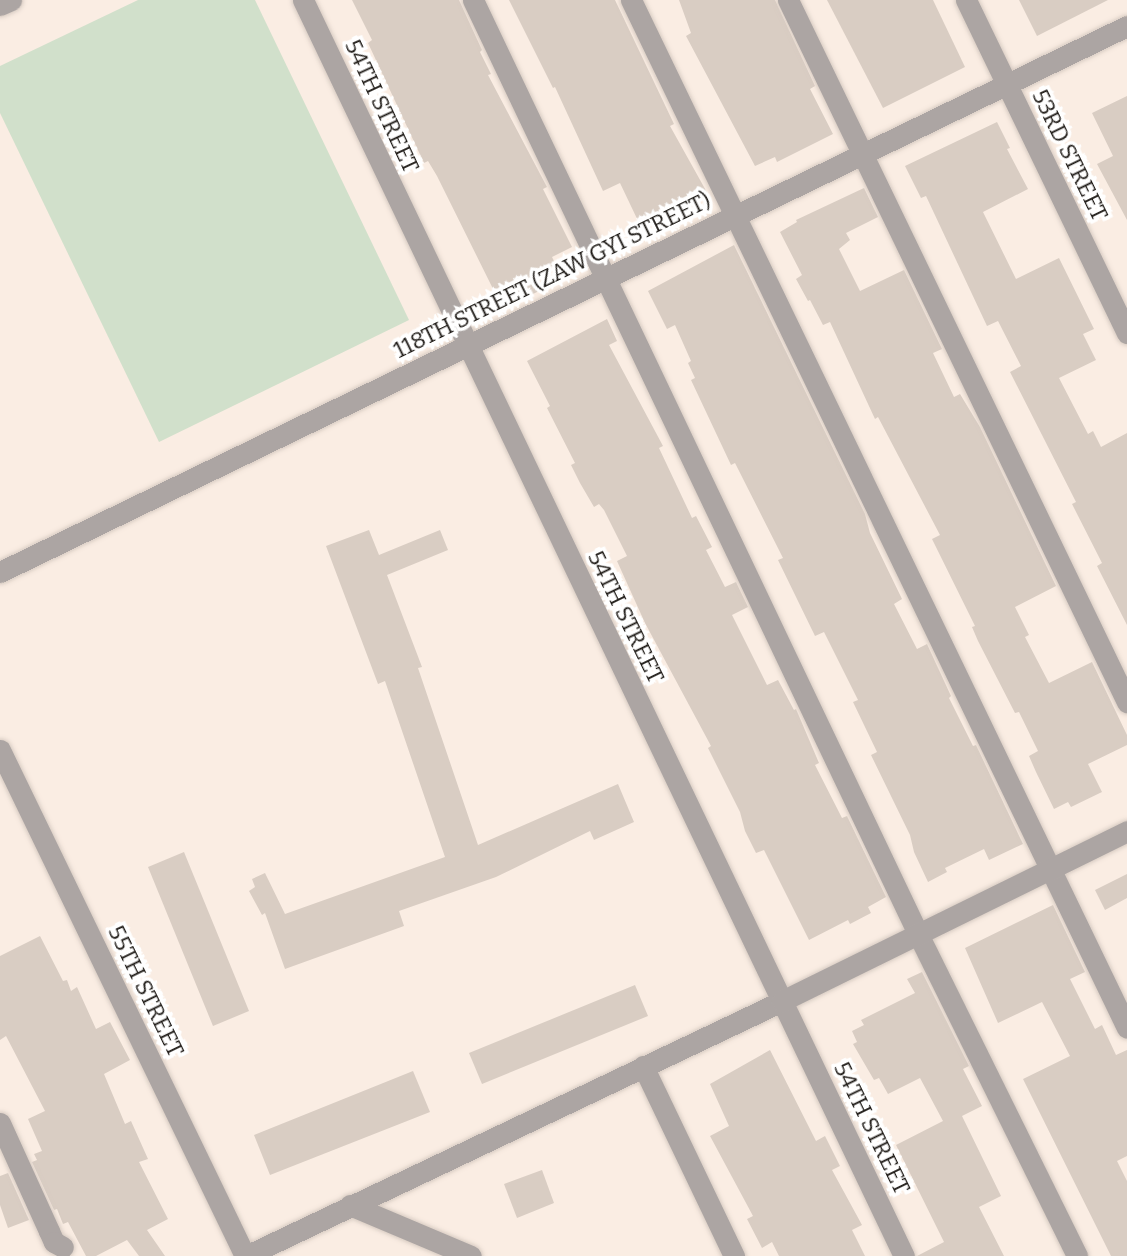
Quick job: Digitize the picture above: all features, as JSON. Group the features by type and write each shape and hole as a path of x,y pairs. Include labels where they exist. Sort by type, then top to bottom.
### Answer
{"street":[{"path":"0,5 11,0"},
{"name":"54TH STREET","path":"303,0 466,346 904,1256"},
{"path":"473,0 918,934 1077,1256"},
{"path":"631,0 1127,1028"},
{"path":"788,0 1127,702"},
{"name":"53RD STREET","path":"966,0 1127,333"},
{"name":"118TH STREET (ZAW GYI STREET)","path":"0,572 1127,26"},
{"name":"55TH STREET","path":"0,750 245,1256"},
{"path":"245,1256 782,1001 1127,831"},
{"path":"643,1066 734,1256"},
{"path":"0,1123 8,1161 54,1242 63,1247"},
{"path":"351,1205 471,1256"}],"green space":[{"path":"138,0 255,0 409,320 159,442 0,113 0,66"}],"building":[{"path":"352,0 459,0 482,50 480,52 491,74 488,75 547,187 543,189 572,247 552,257 556,265 536,275 543,289 503,309 437,176 428,161 424,163 368,43 372,40"},
{"path":"509,0 615,0 674,124 670,126 709,196 640,225 620,183 603,191 555,87 553,88"},
{"path":"679,0 775,0 815,86 810,89 833,134 777,162 775,157 755,166 686,36 691,33"},
{"path":"827,0 933,0 965,67 883,108"},
{"path":"1019,0 1108,0 1037,36"},
{"path":"1127,96 1127,220 1097,164 1113,156 1092,113"},
{"path":"997,122 1010,148 1007,149 1028,189 983,212 1016,279 1059,258 1094,329 1083,334 1096,360 1059,378 1088,434 1093,431 1101,447 1127,433 1127,625 1097,566 1102,563 1072,504 1076,502 1010,372 1021,366 998,321 987,326 926,196 921,198 905,166"},
{"path":"864,188 878,217 846,233 850,240 839,249 860,291 904,270 942,349 933,353 954,397 960,394 980,427 1056,586 1015,607 1029,635 1025,637 1049,683 1092,662 1127,735 1127,745 1088,764 1102,792 1071,807 1068,802 1054,809 1029,756 1038,751 978,641 972,627 975,626 932,539 940,535 878,417 875,419 830,322 823,325 796,279 802,275 780,232 797,222 796,220"},
{"path":"734,245 865,514 870,533 902,599 894,604 917,649 927,644 951,696 949,698 973,746 976,745 1023,844 989,860 984,849 945,868 947,872 928,882 914,852 910,835 871,755 877,752 853,702 858,700 824,632 815,636 778,560 783,558 735,463 731,465 691,380 695,378 688,363 691,361 675,325 667,329 648,291"},
{"path":"607,319 617,341 609,345 663,446 659,448 692,518 696,516 712,547 706,550 725,587 736,582 748,607 732,615 767,685 778,680 794,710 796,709 819,763 815,765 842,818 847,816 886,897 868,907 871,913 850,924 848,920 809,940 764,850 756,853 745,831 740,812 708,748 711,746 645,623 617,561 627,556 604,510 599,504 594,507 580,483 571,465 575,463 527,361"},
{"path":"369,530 379,555 440,530 448,550 387,575 422,667 418,668 478,845 618,784 634,822 594,840 590,831 496,877 399,911 404,926 285,969 265,913 262,915 249,891 255,887 252,879 265,873 285,914 445,857 385,681 378,684 326,546"},
{"path":"184,852 249,1011 213,1026 148,867"},
{"path":"1127,874 1127,898 1105,910 1095,890"},
{"path":"1053,905 1085,972 1070,979 1095,1029 1102,1025 1116,1055 1127,1050 1127,1156 1117,1161 1127,1181 1127,1256 1111,1256 1023,1079 1070,1056 1042,1002 998,1023 965,948"},
{"path":"40,936 63,981 67,980 71,991 77,987 96,1029 110,1022 130,1060 104,1074 125,1124 131,1121 148,1159 139,1162 168,1219 147,1230 165,1256 139,1256 127,1240 96,1256 86,1256 68,1222 63,1224 57,1209 54,1210 32,1162 37,1160 34,1154 42,1151 28,1119 45,1111 6,1036 0,1040 0,956"},
{"path":"922,972 969,1066 963,1069 982,1106 962,1116 1001,1196 979,1207 1004,1256 917,1256 944,1242 896,1145 943,1121 920,1078 888,1094 879,1078 874,1080 853,1044 857,1042 852,1031 864,1025 861,1020 915,993 907,979"},
{"path":"635,985 648,1016 482,1084 469,1053"},
{"path":"770,1050 816,1141 825,1136 840,1166 832,1170 862,1225 852,1230 865,1256 779,1256 772,1242 762,1248 747,1219 753,1216 710,1136 729,1126 710,1084"},
{"path":"413,1071 430,1112 270,1175 254,1135"},
{"path":"542,1170 554,1203 517,1218 504,1184"},
{"path":"8,1173 29,1220 8,1228 0,1205 0,1176"}]}
